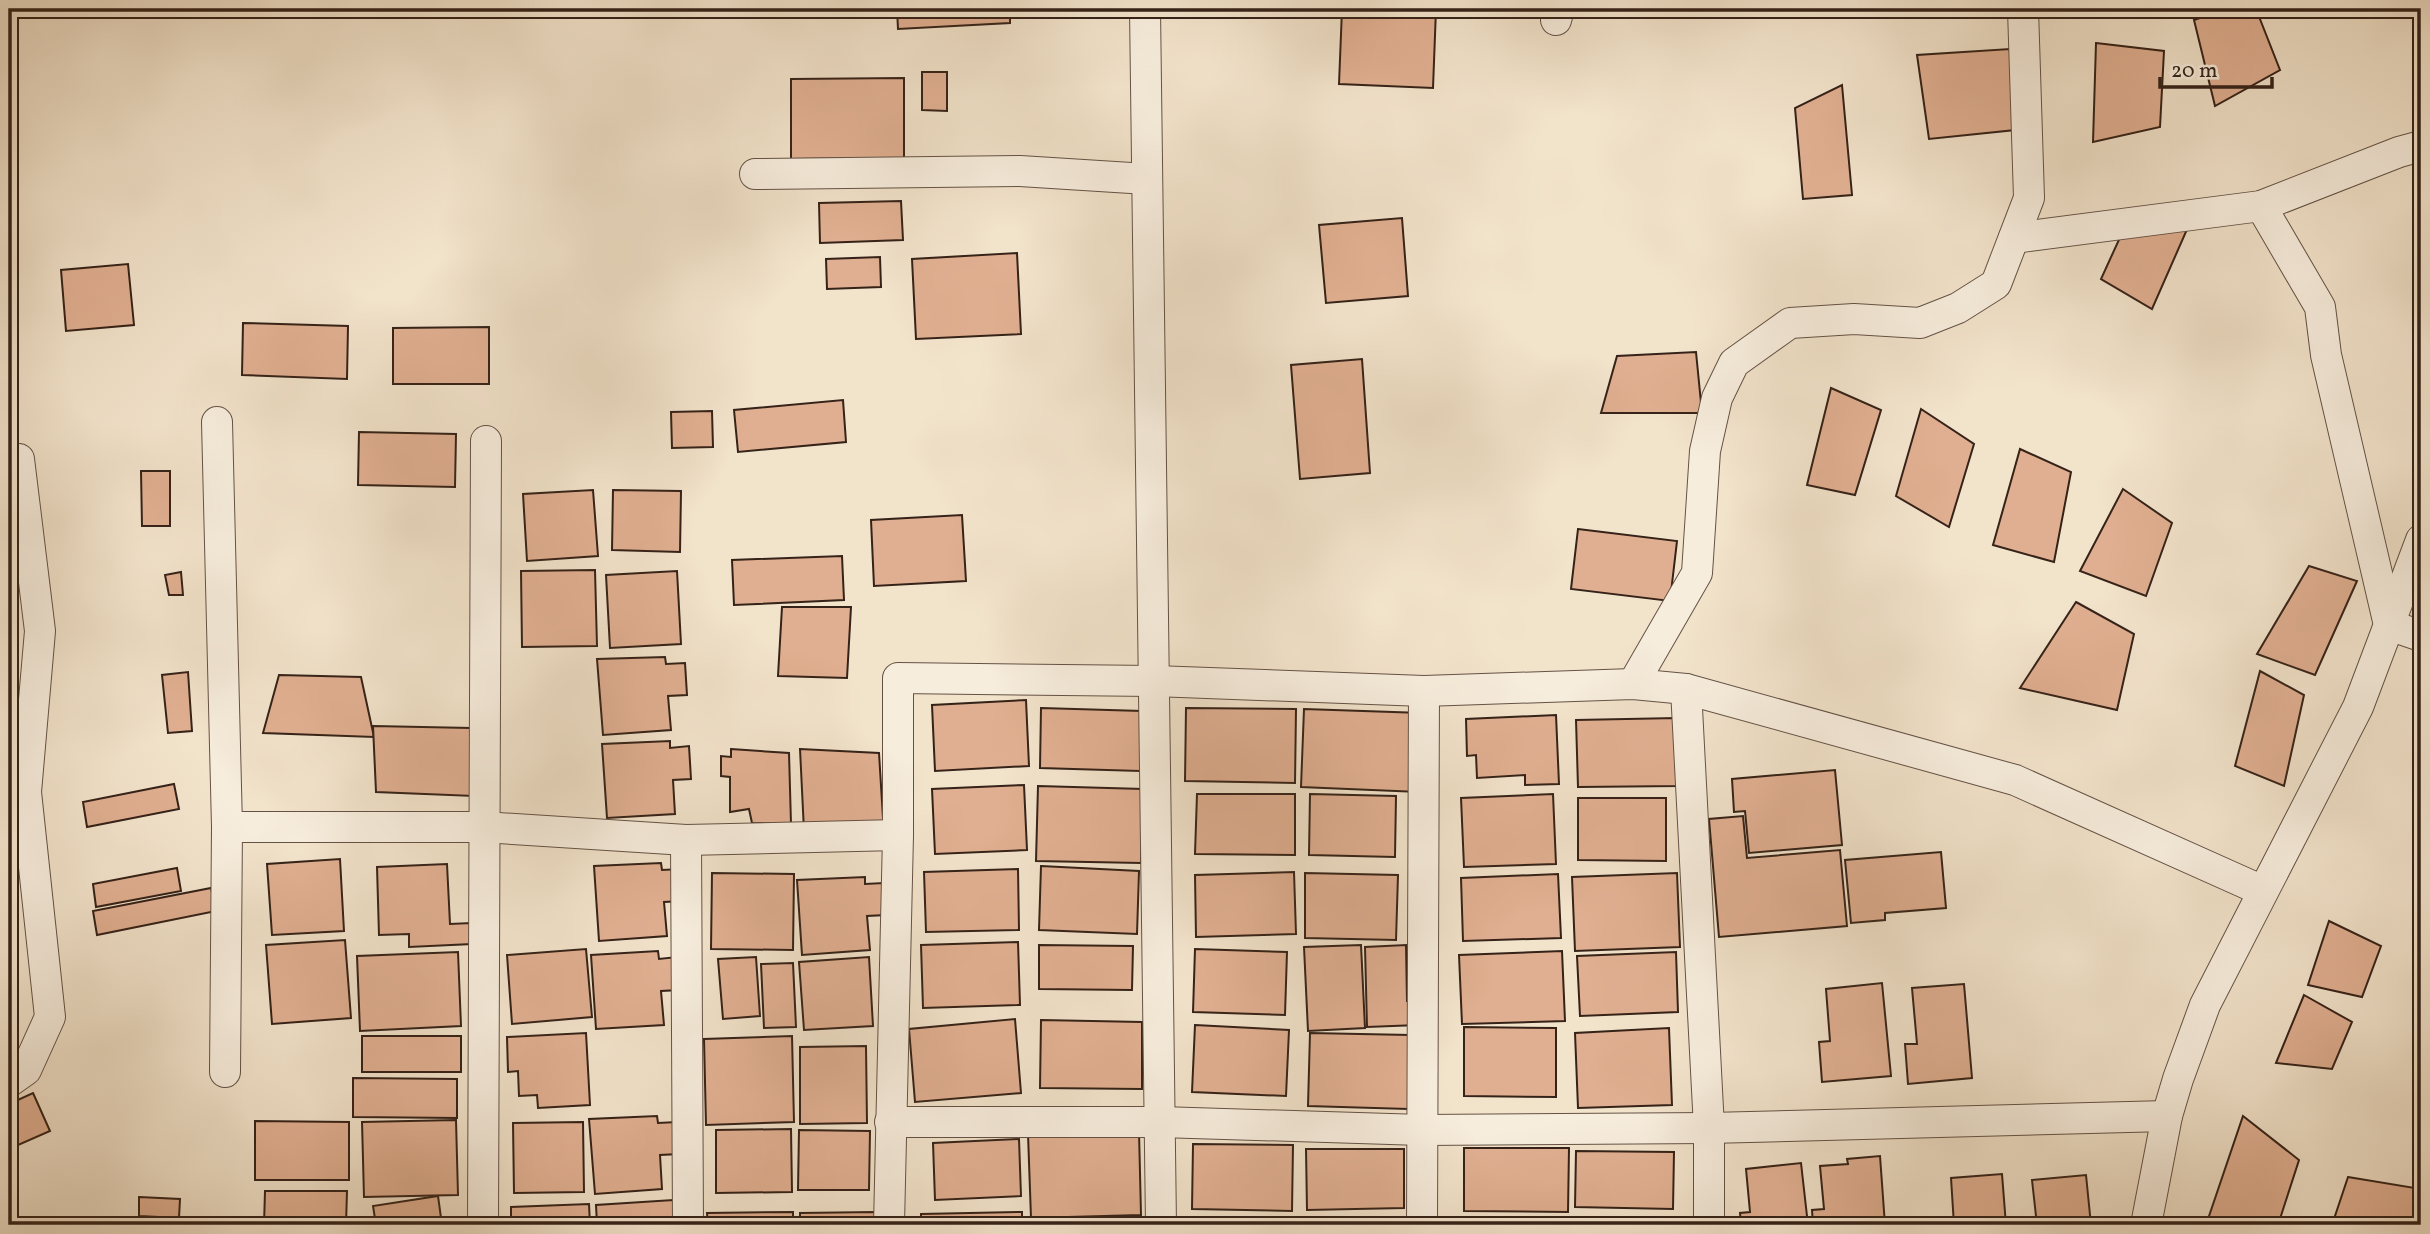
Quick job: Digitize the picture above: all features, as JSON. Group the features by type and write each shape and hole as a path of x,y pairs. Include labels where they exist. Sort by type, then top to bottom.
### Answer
{"street":[{"path":"1145,9 1161,1225"},
{"path":"1633,684 1697,573 1705,451 1717,398 1734,363 1790,323 1854,319 1920,323 1958,308 1997,284 2029,198 2023,9"},
{"path":"2014,238 2262,206 2399,152 2421,146"},
{"path":"755,174 1020,171 1147,180"},
{"path":"2262,206 2320,307 2326,355 2389,625"},
{"path":"217,422 227,827 225,1072"},
{"path":"483,1225 486,441"},
{"path":"9,1082 26,1070 50,1017 26,792 40,631 19,459"},
{"path":"2146,1225 2167,1116 2205,1005 2358,707 2421,540"},
{"path":"2389,625 2421,636"},
{"path":"888,1225 898,835 898,678 1154,681 1424,691 1633,684 1686,689 2015,780 2263,891"},
{"path":"1686,689 1709,1128 1709,1225"},
{"path":"1422,1225 1424,691"},
{"path":"227,827 483,827 686,840 898,835"},
{"path":"686,840 688,1225"},
{"path":"890,1122 1160,1122 1422,1130 1709,1128 2167,1116"}],"building":[{"path":"897,9 1010,9 1010,23 898,29"},
{"path":"1342,9 1436,9 1433,88 1339,84"},
{"path":"2226,9 2256,9 2280,70 2215,106 2194,20"},
{"path":"2096,43 2164,51 2160,127 2093,142"},
{"path":"2010,49 2015,130 1929,139 1917,55"},
{"path":"922,72 947,72 947,111 922,110"},
{"path":"904,78 904,158 791,159 791,79"},
{"path":"1842,85 1852,195 1803,199 1795,108"},
{"path":"901,201 903,240 820,243 819,203"},
{"path":"2133,209 2192,218 2152,309 2101,279"},
{"path":"1402,218 1408,296 1326,303 1319,225"},
{"path":"1017,253 1021,334 916,339 912,259"},
{"path":"880,257 881,287 827,289 826,259"},
{"path":"128,264 134,325 66,331 61,270"},
{"path":"243,323 348,326 347,379 242,375"},
{"path":"489,327 489,384 393,384 393,328"},
{"path":"1696,352 1702,413 1601,413 1617,356"},
{"path":"1362,359 1370,473 1300,479 1291,365"},
{"path":"1831,388 1881,410 1855,495 1807,485"},
{"path":"843,400 846,442 738,452 734,410"},
{"path":"1921,409 1974,444 1949,527 1896,496"},
{"path":"712,411 713,447 672,448 671,412"},
{"path":"359,432 456,434 455,487 358,485"},
{"path":"2020,449 2071,472 2054,562 1993,545"},
{"path":"141,471 170,471 170,526 142,526"},
{"path":"2123,489 2172,523 2146,596 2080,571"},
{"path":"593,490 598,556 527,561 523,494"},
{"path":"613,490 681,491 680,552 612,550"},
{"path":"962,515 966,581 874,586 871,520"},
{"path":"1578,529 1677,541 1670,601 1571,589"},
{"path":"842,556 844,600 734,605 732,560"},
{"path":"2309,566 2357,581 2315,675 2257,654"},
{"path":"595,570 597,646 522,647 521,571"},
{"path":"677,571 681,644 610,648 606,575"},
{"path":"181,572 183,595 169,595 165,575"},
{"path":"2076,602 2134,634 2117,710 2020,688"},
{"path":"782,607 851,607 847,678 778,676"},
{"path":"665,657 666,664 685,663 687,695 668,696 671,730 603,735 597,659"},
{"path":"2260,671 2304,695 2284,786 2235,766"},
{"path":"188,672 192,731 168,733 162,675"},
{"path":"279,675 361,677 374,737 263,733"},
{"path":"1026,700 1029,766 935,771 932,705"},
{"path":"1041,708 1142,711 1140,771 1040,768"},
{"path":"1186,708 1296,709 1295,783 1185,781"},
{"path":"1304,709 1422,713 1419,792 1301,787"},
{"path":"1556,715 1559,784 1525,785 1525,775 1477,778 1476,755 1467,756 1466,719"},
{"path":"1677,718 1679,786 1578,787 1576,720"},
{"path":"373,726 471,728 474,796 376,792"},
{"path":"670,741 670,748 689,746 691,779 673,780 675,814 607,818 602,744"},
{"path":"731,749 789,753 791,824 752,823 749,809 730,812 730,777 721,776 721,756 731,757"},
{"path":"800,749 879,753 884,834 804,831"},
{"path":"1835,770 1842,845 1749,853 1745,811 1734,812 1732,779"},
{"path":"174,784 179,809 87,827 83,802"},
{"path":"1024,785 1027,850 935,854 932,789"},
{"path":"1038,786 1143,789 1141,863 1036,861"},
{"path":"1197,794 1295,794 1295,855 1195,854"},
{"path":"1310,794 1396,796 1395,857 1309,855"},
{"path":"1553,794 1556,864 1464,867 1461,798"},
{"path":"1578,798 1666,798 1666,861 1578,860"},
{"path":"1743,816 1747,858 1840,850 1847,926 1719,937 1709,819"},
{"path":"1941,852 1946,908 1885,913 1885,920 1851,923 1845,860"},
{"path":"340,859 344,931 272,935 267,864"},
{"path":"661,863 662,870 681,869 683,901 664,902 667,936 599,941 594,866"},
{"path":"447,864 450,924 471,923 472,944 409,947 409,934 379,935 377,867"},
{"path":"1041,866 1139,871 1137,934 1039,930"},
{"path":"177,868 181,891 96,907 93,884"},
{"path":"1018,869 1019,930 926,932 924,872"},
{"path":"1294,872 1296,934 1196,937 1195,875"},
{"path":"712,873 794,874 793,950 711,949"},
{"path":"1305,873 1398,875 1396,940 1305,938"},
{"path":"1677,873 1680,947 1575,951 1572,877"},
{"path":"1558,874 1561,938 1463,941 1461,878"},
{"path":"865,877 865,884 884,883 886,915 867,916 870,950 802,955 797,880"},
{"path":"211,888 216,911 97,935 93,911"},
{"path":"2329,921 2381,946 2362,997 2308,985"},
{"path":"345,940 351,1018 272,1024 266,945"},
{"path":"1018,942 1020,1005 923,1008 921,945"},
{"path":"1039,945 1133,946 1132,990 1039,989"},
{"path":"1361,945 1365,1028 1308,1031 1304,947"},
{"path":"1406,945 1407,1001 1418,1001 1418,1025 1367,1027 1365,947"},
{"path":"586,949 592,1017 512,1024 507,955"},
{"path":"1195,949 1287,952 1285,1015 1193,1012"},
{"path":"658,951 659,959 677,957 680,990 661,991 664,1025 596,1029 591,955"},
{"path":"1562,951 1565,1021 1462,1024 1459,955"},
{"path":"458,952 461,1026 360,1031 357,956"},
{"path":"1676,952 1678,1012 1580,1016 1577,956"},
{"path":"756,957 760,1016 723,1019 718,959"},
{"path":"869,957 873,1026 804,1030 799,962"},
{"path":"793,963 796,1027 764,1028 761,964"},
{"path":"1882,983 1891,1076 1822,1082 1819,1042 1830,1041 1826,989"},
{"path":"1964,984 1972,1078 1908,1084 1905,1044 1917,1044 1912,988"},
{"path":"2304,995 2352,1022 2332,1069 2276,1063"},
{"path":"1015,1019 1021,1093 915,1102 909,1029"},
{"path":"1041,1020 1142,1022 1142,1089 1040,1088"},
{"path":"1195,1025 1289,1030 1286,1096 1192,1092"},
{"path":"1464,1027 1556,1028 1556,1097 1464,1096"},
{"path":"1669,1028 1672,1105 1578,1108 1575,1033"},
{"path":"586,1033 590,1105 538,1108 537,1095 519,1096 518,1071 508,1072 507,1037"},
{"path":"1310,1033 1410,1035 1408,1109 1308,1106"},
{"path":"362,1036 461,1036 461,1072 362,1072"},
{"path":"792,1036 794,1122 706,1125 704,1039"},
{"path":"866,1046 867,1123 800,1124 800,1047"},
{"path":"353,1078 457,1079 457,1118 353,1117"},
{"path":"33,1093 50,1131 9,1149 9,1104"},
{"path":"657,1116 658,1123 677,1122 679,1154 660,1155 662,1189 595,1194 589,1119"},
{"path":"2243,1116 2299,1160 2278,1225 2206,1225"},
{"path":"456,1120 458,1195 364,1197 362,1122"},
{"path":"255,1121 349,1122 349,1180 255,1180"},
{"path":"583,1122 584,1192 514,1193 513,1123"},
{"path":"791,1129 792,1192 716,1193 716,1130"},
{"path":"799,1130 870,1131 869,1190 798,1190"},
{"path":"1139,1131 1141,1215 1031,1218 1028,1134"},
{"path":"1019,1139 1021,1196 935,1200 933,1143"},
{"path":"1193,1144 1293,1145 1292,1211 1192,1209"},
{"path":"1464,1148 1569,1148 1568,1212 1464,1211"},
{"path":"1306,1149 1404,1149 1404,1208 1307,1210"},
{"path":"1576,1151 1674,1152 1673,1209 1575,1207"},
{"path":"1880,1156 1885,1225 1813,1225 1812,1210 1824,1209 1820,1166 1848,1164 1847,1159"},
{"path":"1801,1163 1808,1225 1741,1225 1740,1213 1750,1212 1746,1169"},
{"path":"2002,1174 2006,1225 1954,1225 1951,1178"},
{"path":"2086,1175 2091,1225 2037,1225 2032,1180"},
{"path":"2348,1177 2421,1189 2421,1225 2332,1225"},
{"path":"265,1191 347,1191 346,1225 264,1225"},
{"path":"438,1196 442,1225 376,1225 373,1206"},
{"path":"139,1197 180,1199 179,1218 139,1216"},
{"path":"673,1200 674,1225 597,1225 596,1205"},
{"path":"589,1204 590,1225 511,1225 511,1207"},
{"path":"793,1212 793,1225 708,1225 707,1213"},
{"path":"875,1212 876,1225 800,1225 800,1213"},
{"path":"1022,1212 1022,1225 921,1225 921,1214"},
{"path":"1406,1220 1406,1225 1300,1225 1300,1221"},
{"path":"1136,1223 1136,1225 1045,1225"}]}
